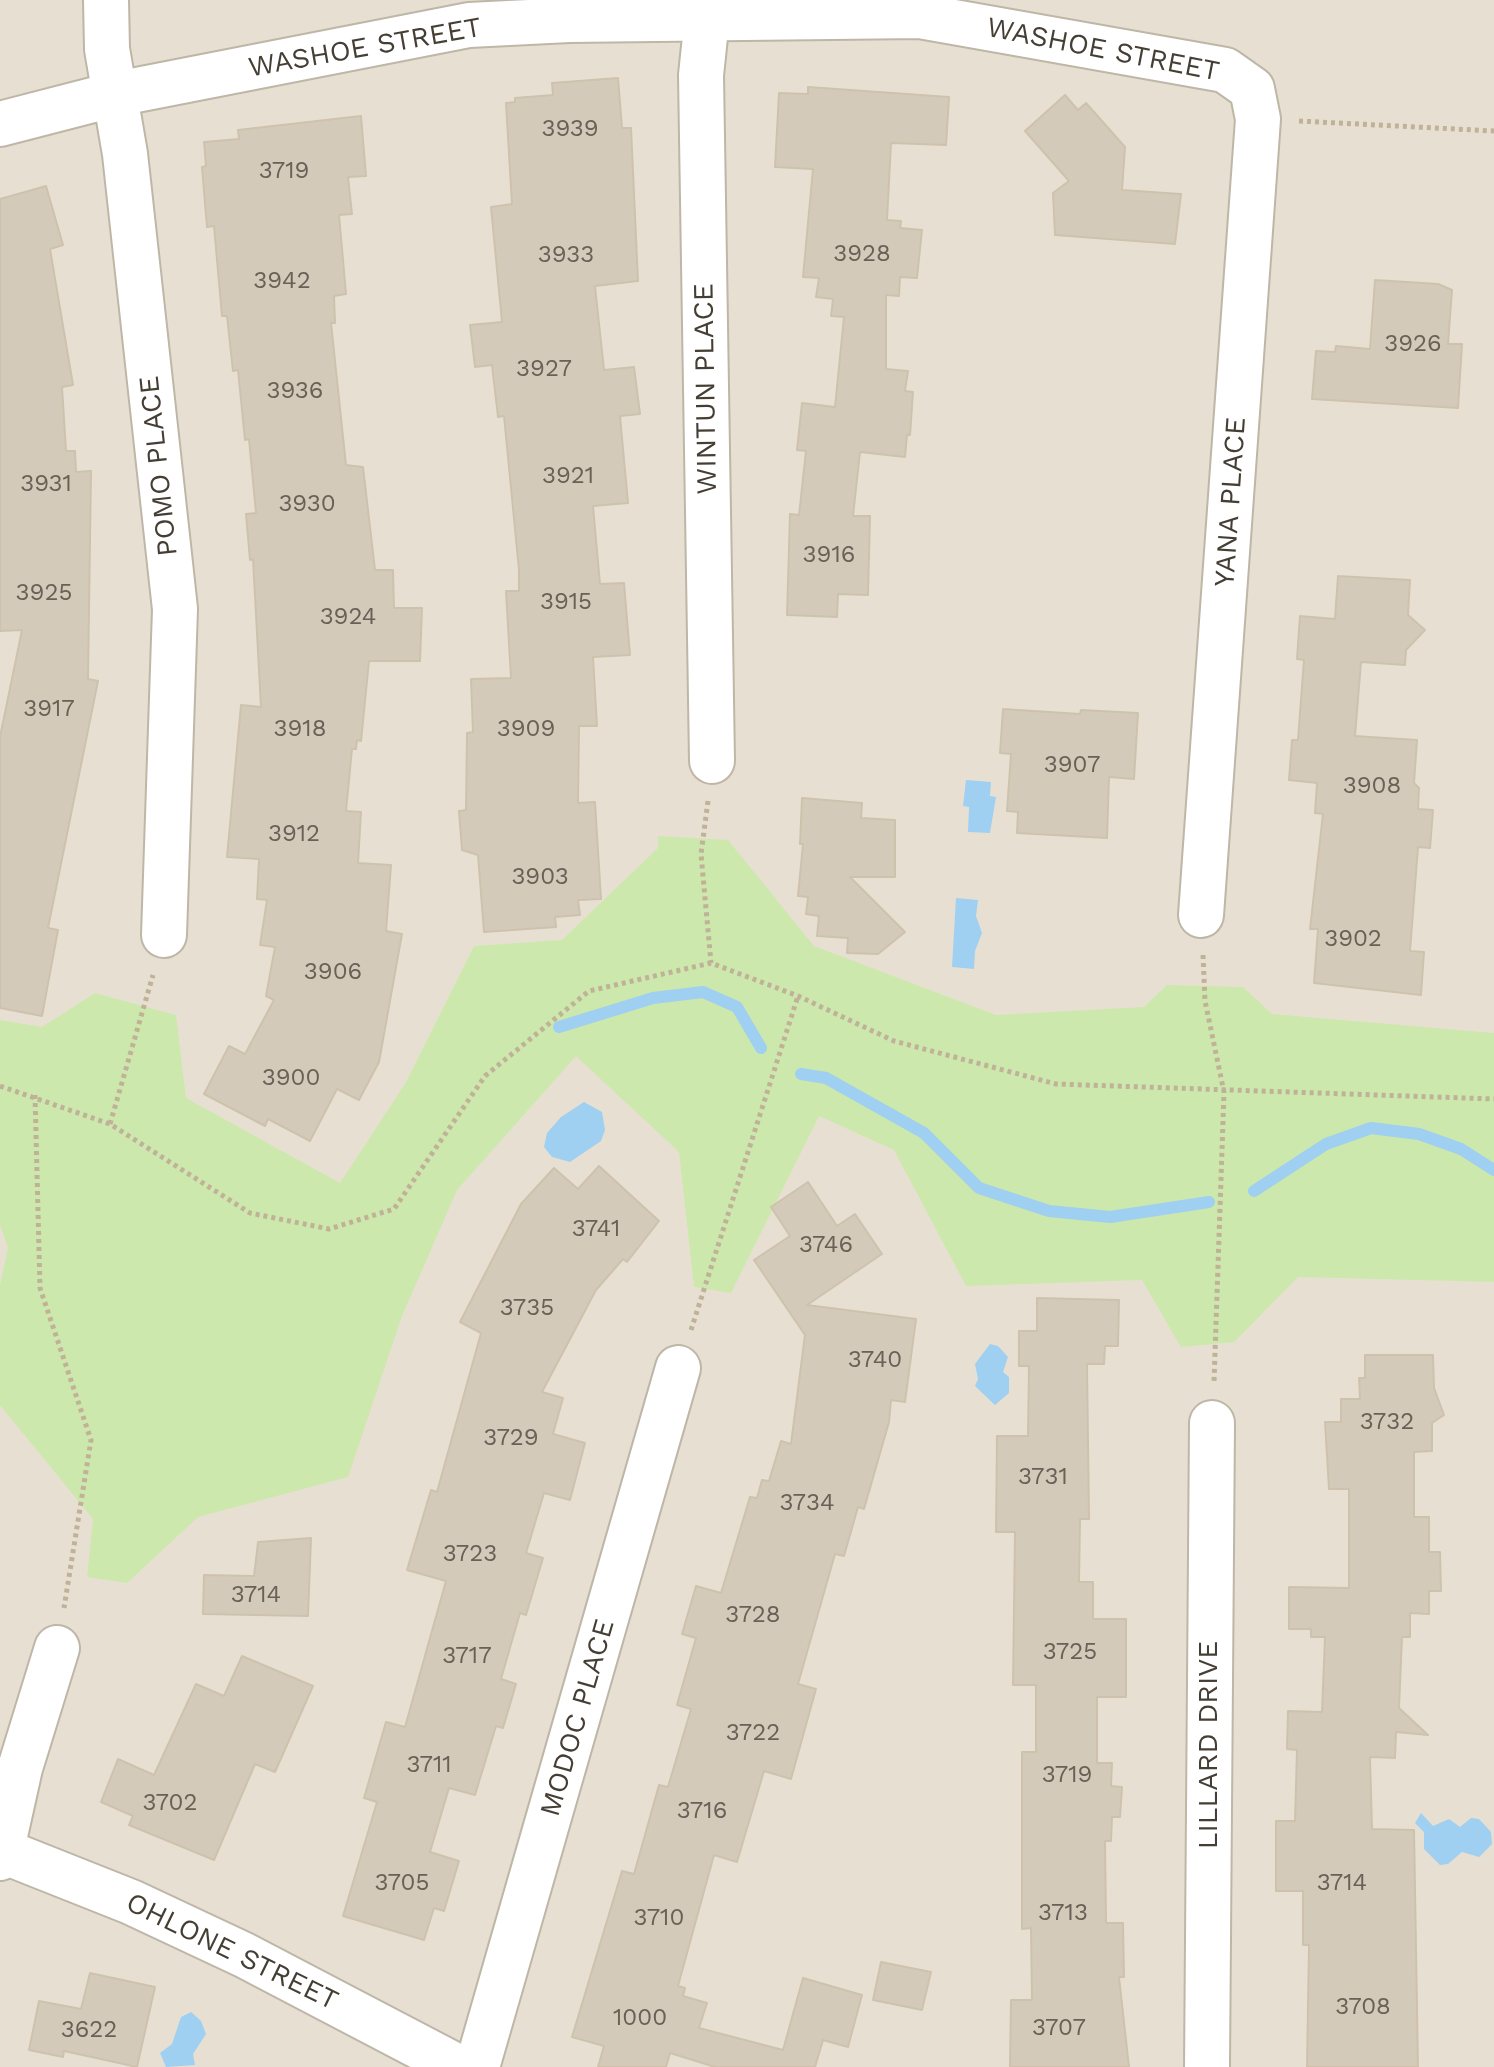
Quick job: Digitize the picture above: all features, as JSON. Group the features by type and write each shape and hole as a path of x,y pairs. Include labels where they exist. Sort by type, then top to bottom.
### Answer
{"street":[{"name":"POMO PLACE","path":"106,0 107,49 116,94 175,609 164,935"},
{"name":"WASHOE STREET","path":"0,124 116,94 469,25 707,18 920,16 1225,70 1255,104"},
{"name":"WINTUN PLACE","path":"707,18 701,75 712,761"},
{"name":"YANA PLACE","path":"1201,915 1255,104"},
{"name":"MODOC PLACE","path":"477,2067 678,1368"},
{"name":"LILLARD DRIVE","path":"1207,2067 1212,1423"},
{"path":"1,1853 20,1768 57,1648"},
{"name":"OHLONE STREET","path":"1,1853 131,1902 216,1941 458,2067"}],"path":[{"path":"1255,104 1494,131"},
{"path":"711,963 701,854 712,761"},
{"path":"1201,915 1205,1001 1224,1092 1212,1423"},
{"path":"110,1124 164,935"},
{"path":"0,1086 35,1095 110,1124 250,1213 329,1229 394,1209 485,1076 589,991 711,963 798,996 894,1041 1056,1084 1494,1099"},
{"path":"678,1368 798,996"},
{"path":"35,1095 40,1288 91,1440 57,1648"}],"shaded area":[{"path":"0,0 1494,0 1494,2067 0,2067"}],"green space":[{"path":"658,836 728,840 814,946 996,1015 1144,1007 1167,985 1243,987 1272,1014 1494,1033 1494,1282 1298,1277 1234,1342 1181,1347 1142,1280 966,1286 894,1150 819,1116 731,1293 694,1287 679,1152 576,1056 457,1190 402,1316 348,1477 198,1517 127,1583 87,1577 93,1519 0,1405 0,1285 8,1248 0,1225 0,1020 42,1027 95,993 176,1015 186,1098 340,1183 405,1084 474,946 562,940 658,848"}],"water":[{"path":"966,780 991,782 990,796 996,797 990,833 968,832 969,807 963,806"},
{"path":"956,898 978,900 976,916 982,933 975,951 974,969 952,967"},
{"path":"584,1102 602,1112 605,1130 601,1141 570,1162 552,1157 544,1147 547,1133 561,1117"},
{"path":"990,1344 998,1346 1008,1357 1003,1372 1009,1377 1009,1393 995,1405 975,1386 978,1379 975,1364"},
{"path":"1421,1813 1433,1826 1449,1819 1460,1827 1471,1818 1479,1819 1491,1832 1492,1844 1479,1857 1462,1852 1448,1864 1440,1865 1424,1849 1424,1832 1415,1823"},
{"path":"191,2012 201,2021 206,2034 193,2054 195,2065 166,2067 160,2053 172,2044 181,2017"}],"building":[{"path":"618,78 622,128 631,128 638,281 595,286 604,370 634,367 640,414 620,416 628,503 593,506 600,584 624,583 630,655 593,657 597,726 579,726 578,803 595,802 601,899 578,900 580,915 555,917 556,927 484,932 478,855 462,850 459,811 466,810 467,733 473,732 471,679 511,678 506,591 519,591 519,570 504,416 498,417 492,365 475,367 470,325 502,322 491,207 512,204 506,103 515,102 515,98 553,95 552,83"},
{"path":"808,87 949,97 946,145 891,143 887,220 901,221 900,228 922,230 917,278 900,277 899,296 886,295 886,369 908,371 905,391 913,392 910,435 907,435 905,457 860,452 853,516 870,516 868,595 838,594 837,617 787,615 790,514 799,515 806,451 797,450 802,403 835,407 844,317 831,316 833,299 816,297 819,278 803,277 813,169 775,167 779,93 808,94"},
{"path":"1065,95 1078,110 1086,103 1125,147 1122,190 1181,194 1175,244 1055,235 1053,193 1069,181 1025,131"},
{"path":"361,116 366,176 348,177 352,214 339,215 346,294 334,296 335,323 331,323 346,465 363,467 375,570 393,570 394,608 422,608 420,661 369,661 361,741 357,740 356,749 352,749 346,811 361,812 358,863 391,865 386,931 402,934 379,1062 359,1100 337,1089 310,1141 268,1119 265,1126 204,1094 229,1046 245,1054 274,1000 266,996 275,947 260,945 267,900 257,899 259,859 227,857 241,705 261,707 253,559 250,560 246,514 256,513 249,439 245,440 238,370 233,371 227,316 222,316 214,226 207,227 202,167 206,166 204,142 239,139 238,130"},
{"path":"46,186 63,245 50,249 73,385 62,387 66,451 75,451 76,472 91,471 88,679 98,681 48,928 58,930 42,1016 0,1008 0,737 22,630 0,631 0,199"},
{"path":"1375,280 1438,284 1452,290 1448,344 1462,344 1458,408 1312,399 1316,351 1335,352 1336,346 1370,349"},
{"path":"1338,576 1410,580 1408,615 1425,630 1406,650 1405,665 1361,662 1355,736 1417,740 1414,783 1419,788 1418,809 1433,810 1430,848 1418,847 1410,951 1424,952 1421,995 1314,983 1318,929 1310,929 1323,814 1315,813 1317,783 1289,780 1292,740 1298,740 1304,660 1297,659 1300,616 1335,619"},
{"path":"1003,709 1080,714 1081,710 1138,713 1134,779 1109,777 1107,838 1017,833 1018,812 1007,811 1011,754 1000,753"},
{"path":"802,798 862,803 861,818 895,820 895,877 850,877 905,932 878,954 847,953 848,938 817,936 819,916 806,914 808,897 798,896 803,844 800,844"},
{"path":"599,1166 659,1221 627,1262 623,1259 596,1290 542,1392 563,1398 553,1434 585,1443 570,1500 544,1493 526,1553 543,1558 526,1615 520,1613 501,1679 516,1684 503,1728 496,1726 475,1795 449,1788 430,1852 459,1861 444,1911 434,1908 424,1940 343,1916 377,1802 364,1798 386,1722 405,1727 446,1581 407,1570 431,1490 437,1492 481,1333 460,1322 521,1204 554,1168 578,1189"},
{"path":"808,1182 837,1226 855,1214 882,1254 807,1305 916,1319 905,1402 891,1400 889,1422 864,1509 858,1507 844,1556 835,1554 798,1684 816,1689 791,1779 764,1771 737,1862 714,1855 678,1986 685,1988 683,1996 707,2003 699,2028 783,2050 803,1978 862,1995 848,2047 823,2040 815,2067 715,2067 670,2053 666,2067 598,2067 604,2046 572,2037 622,1871 634,1874 659,1785 668,1787 691,1709 677,1705 696,1638 682,1634 696,1586 721,1593 750,1497 757,1498 762,1480 769,1481 781,1441 791,1444 805,1335 754,1260 790,1236 771,1207"},
{"path":"1037,1298 1119,1300 1118,1346 1105,1346 1104,1364 1087,1364 1089,1519 1080,1519 1079,1582 1093,1582 1093,1619 1126,1619 1126,1697 1097,1697 1097,1763 1112,1763 1111,1786 1122,1787 1120,1817 1112,1817 1111,1841 1105,1841 1106,1923 1123,1923 1124,1977 1119,1977 1129,2067 1010,2067 1011,2000 1032,2000 1031,1928 1022,1929 1022,1752 1036,1752 1036,1685 1013,1685 1015,1532 996,1532 997,1436 1028,1436 1029,1366 1019,1366 1019,1331 1037,1331"},
{"path":"1365,1355 1433,1355 1434,1388 1444,1415 1432,1423 1432,1451 1414,1452 1414,1517 1429,1517 1429,1552 1440,1552 1441,1591 1429,1591 1429,1614 1410,1613 1410,1637 1402,1637 1399,1708 1428,1735 1396,1732 1395,1758 1370,1757 1372,1829 1414,1830 1418,2067 1307,2067 1309,1945 1303,1945 1303,1891 1276,1891 1276,1821 1295,1821 1297,1750 1287,1749 1288,1711 1322,1712 1325,1637 1311,1637 1311,1629 1289,1629 1289,1587 1349,1588 1349,1489 1329,1489 1325,1422 1341,1422 1341,1399 1360,1399 1359,1378 1365,1378"},
{"path":"311,1538 308,1616 203,1614 204,1575 254,1576 258,1542"},
{"path":"242,1656 313,1686 275,1772 255,1764 214,1860 129,1825 133,1816 101,1802 118,1759 154,1775 196,1684 224,1696"},
{"path":"881,1962 931,1972 922,2010 873,2000"},
{"path":"90,1973 155,1987 137,2067 64,2051 63,2057 29,2050 39,2001 81,2009"}],"waterway":[{"path":"559,1027 653,998 703,992 737,1007 761,1048"},
{"path":"801,1074 826,1078 924,1133 979,1188 1049,1211 1110,1217 1209,1202"},
{"path":"1254,1191 1326,1144 1371,1128 1419,1134 1461,1149 1494,1170"}]}
